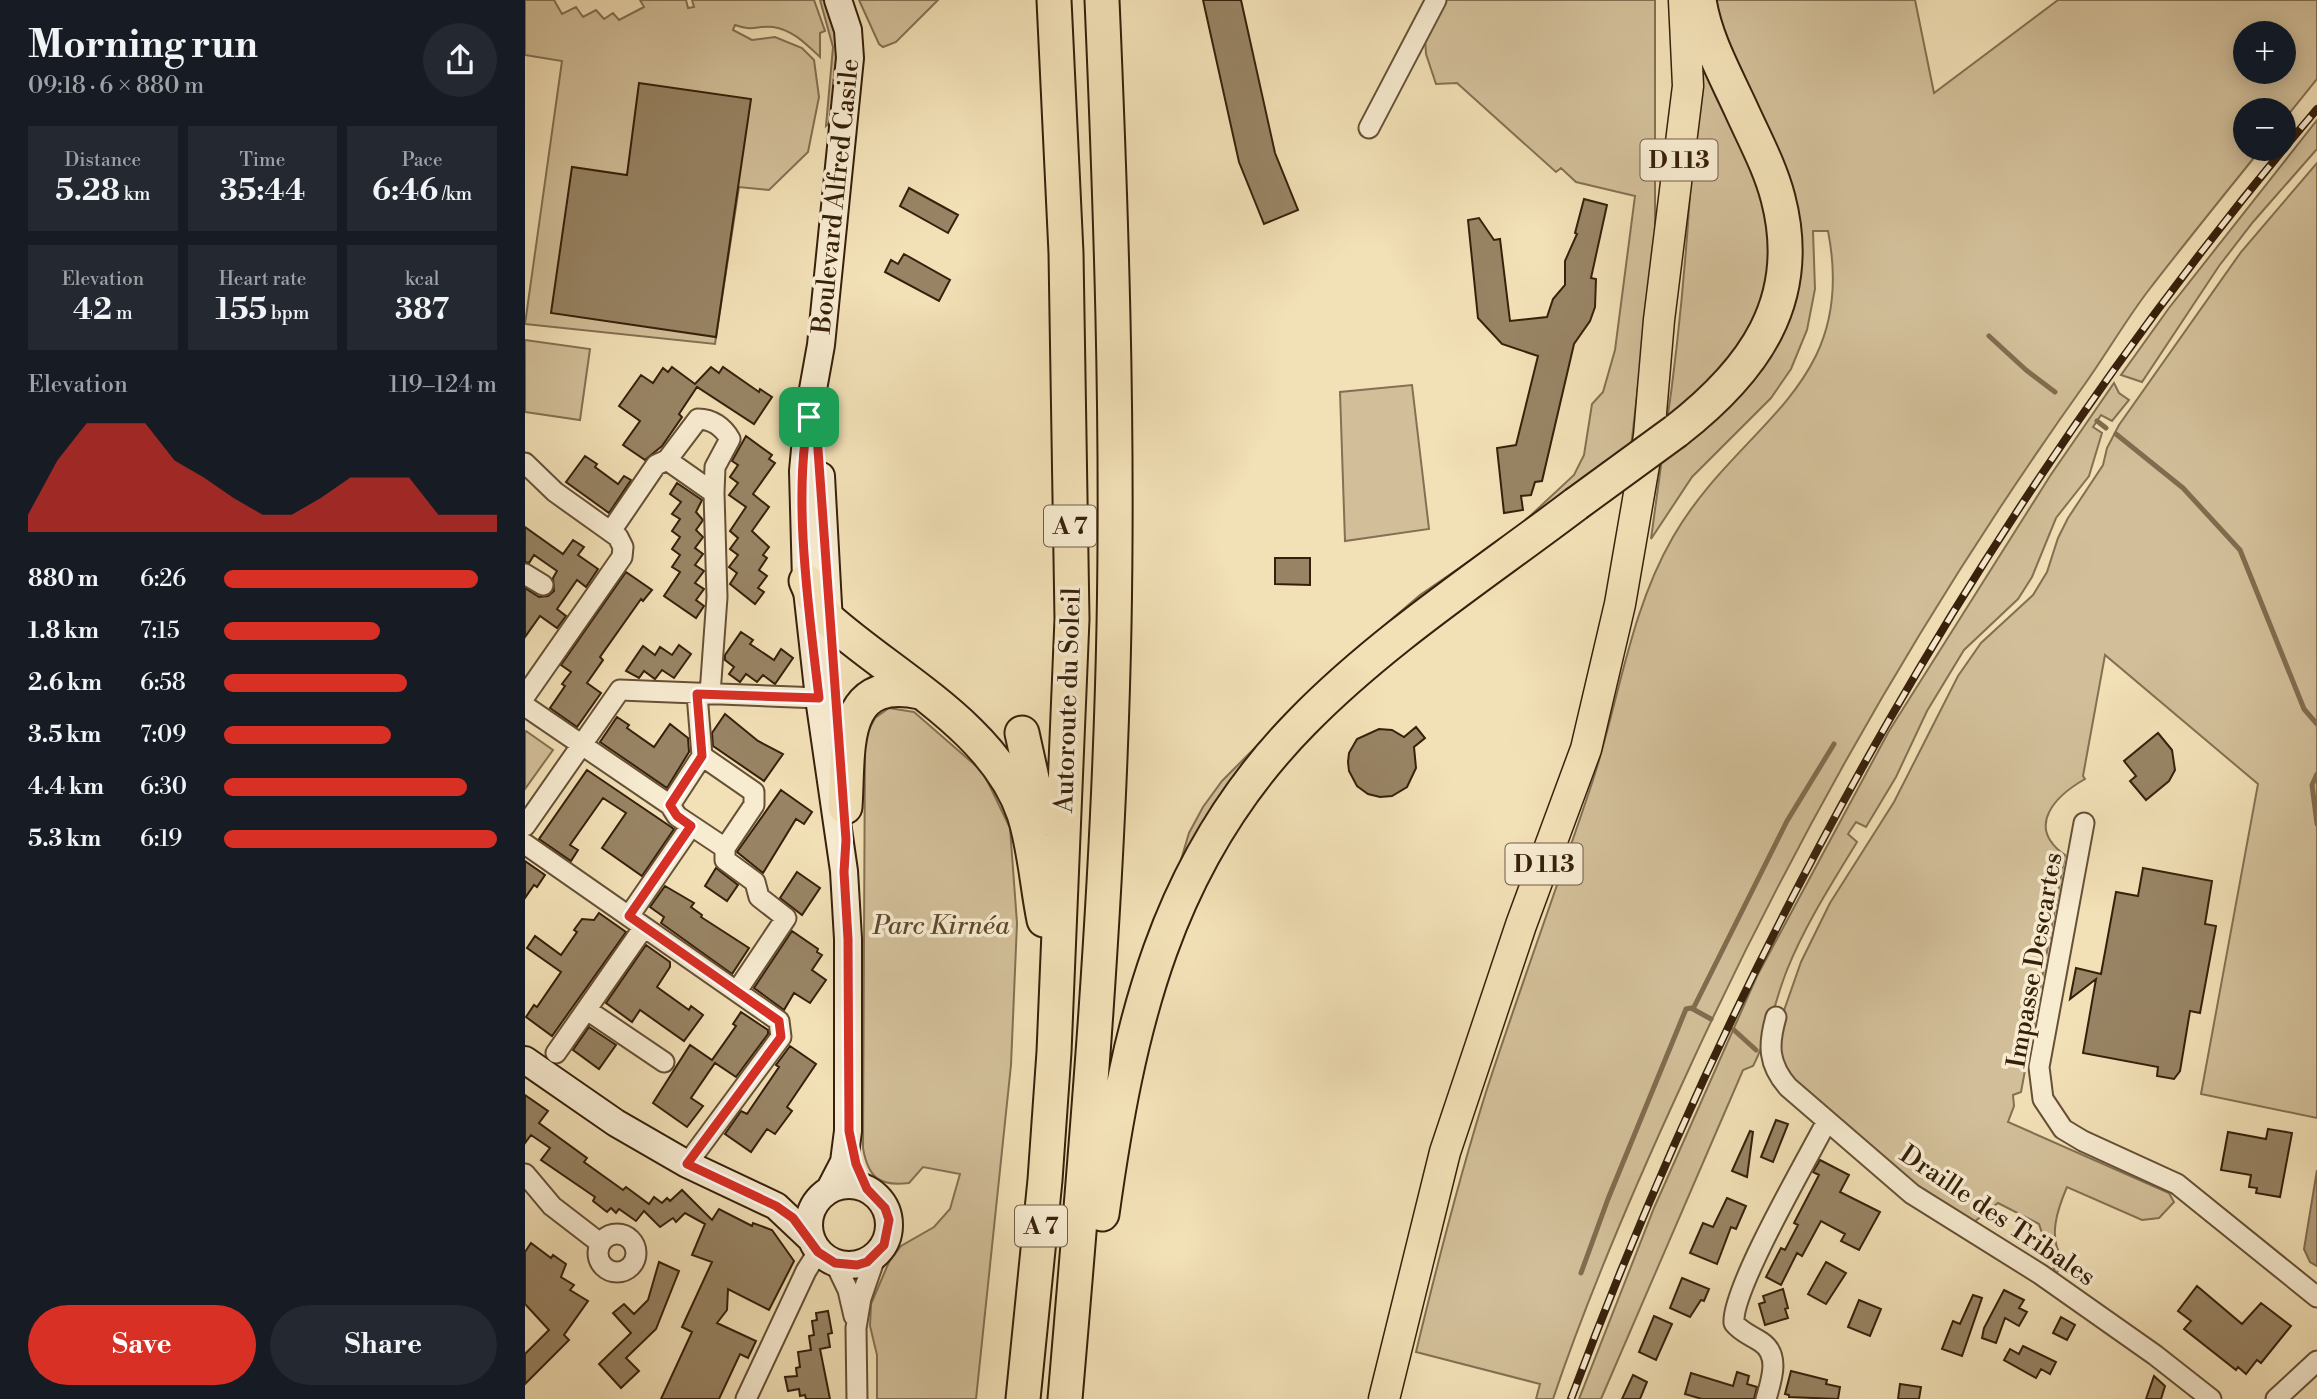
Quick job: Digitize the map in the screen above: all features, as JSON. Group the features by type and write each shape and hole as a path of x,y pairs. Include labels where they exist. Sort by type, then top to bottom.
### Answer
{"highway":[{"name":"Autoroute du Soleil","path":"1023,1399 1045,1180 1054,1052 1072,619 1066,253 1054,0"},
{"name":"Autoroute du Soleil","path":"1067,1399 1091,1094 1114,625 1113,267 1102,0"},
{"path":"1067,1399 1136,1028 1170,920 1193,872 1247,785 1302,721 1373,658 1676,431 1721,394 1749,362 1770,323 1785,263 1786,244 1778,198 1706,32 1699,0"},
{"path":"806,581 828,619 920,692 986,751 1010,783 1024,815 1044,920"},
{"path":"845,807 851,727 860,705 880,691 920,692"},
{"path":"1022,733 1038,797 1043,832 1044,920 1054,1052"}],"main road":[{"name":"D 113","path":"1659,320 1667,81 1665,0"},
{"name":"D 113","path":"1384,1399 1445,1152 1521,925 1586,749 1636,521 1649,436 1659,320 1688,86 1684,0"}],"street":[{"name":"Boulevard Alfred Casile","path":"838,0 848,30 850,58 814,394 803,471 806,581 819,698 844,872"},
{"path":"1369,128 1436,0"},
{"name":"Boulevard Alfred Casile","path":"814,394 828,619 845,807 844,872 848,939 849,1131 844,1162 825,1194"},
{"path":"611,531 656,465 667,460 698,419 708,419 726,431 730,439 715,467 717,597 703,694 702,756 670,805"},
{"path":"667,460 714,493"},
{"path":"525,463 555,492 611,531 623,547 622,556 525,696"},
{"path":"525,574 543,585"},
{"path":"525,826 620,690 819,698"},
{"path":"525,706 670,805 677,816 725,848"},
{"path":"702,756 754,792 754,804 725,848 725,860 755,881 759,897 786,918 737,991"},
{"name":"Impasse Descartes","path":"2084,824 2039,1067 2040,1088 2048,1110 2073,1136 2177,1184 2317,1297"},
{"path":"556,1053 587,1010 691,826"},
{"path":"525,844 779,1021 781,1037 687,1164"},
{"path":"587,1010 664,1062"},
{"name":"Draille des Tribales","path":"1776,1017 1769,1042 1773,1066 1788,1087 1912,1195 2040,1274 2155,1355 2211,1399"},
{"path":"525,1060 617,1123 687,1164 776,1206 821,1251 848,1290 856,1328"},
{"path":"1766,1399 1772,1378 1772,1357 1763,1343 1747,1335 1734,1323 1734,1307 1827,1121"},
{"name":"Boulevard Alfred Casile","path":"849,1131 856,1164 867,1189"},
{"path":"525,1174 552,1206 600,1242"},
{"path":"776,1206 796,1204 842,1185 867,1189 885,1208 889,1220 884,1245 876,1255 861,1298 856,1328 857,1399"},
{"path":"825,1194 809,1217 821,1251 857,1265 876,1255"},
{"path":"746,1399 806,1271 821,1251"},
{"path":"2276,1399 2317,1361"}],"green space":[{"path":"525,0 554,0 562,14 576,7 583,17 596,10 604,19 613,13 619,20 644,7 640,0 686,0 688,8 694,7 692,0 814,0 825,31 820,33 820,57 787,31 735,25 733,30 752,40 775,37 802,48 814,60 819,97 808,152 769,190 739,187 715,344 525,324 562,61 525,55"},
{"path":"820,0 826,0 838,41 833,120 826,126 833,47"},
{"path":"859,0 938,0 896,42 883,47 879,44"},
{"path":"1445,0 1655,0 1655,237 1630,456 1361,662 1167,907 1189,833 1203,807 1222,781 1330,672 1420,595 1516,529 1574,475 1584,455 1592,404 1603,392 1615,350 1635,196 1576,182 1561,168 1556,172 1457,83 1436,84 1426,54 1425,38"},
{"path":"1710,0 1915,0 1934,93 2058,0 2317,0 2317,79 2296,105 2296,98 2233,98 2233,161 2251,161 2140,302 2029,464 1919,635 1818,811 1725,992 1664,1122 1597,1279 1553,1399 1536,1399 1540,1384 1416,1352 1486,1092 1593,780 1646,595 1673,537 1700,497 1787,400 1810,367 1826,329 1833,285 1828,231 1813,231 1815,289 1807,330 1791,369 1771,398 1692,477 1651,539 1662,458 1790,306 1726,51"},
{"path":"1704,44 1780,241 1759,331 1666,429 1687,238 1697,45"},
{"path":"2317,120 2317,149 2253,222 2219,266 2142,382 2121,375 2169,308 2285,161 2296,161 2296,147"},
{"path":"2317,163 2317,1118 2201,1094 2258,784 2105,655 2083,776 2085,779 2056,802 2046,822 2047,833 2053,844 2065,855 2021,1092 2013,1095 2014,1106 2008,1122 2169,1193 2174,1202 2159,1218 2142,1220 2067,1187 2056,1223 2056,1242 2063,1259 2056,1275 2039,1224 1998,1203 1974,1222 1929,1197 1787,1079 1774,1039 1801,962 1830,903 1894,802 1958,676 1981,643 2033,595 2047,572 2068,518 2103,465 2107,448 2119,425 2241,252"},
{"path":"525,340 590,349 580,420 525,412"},
{"path":"2114,383 2119,393 2129,400 2112,421 2101,415 2093,427 2102,433 2089,476 2056,518 2032,577 2018,599 1964,650 1927,711 1896,777 1866,827 1856,822 1848,834 1857,842 1819,904 1794,953 1759,1055 1753,1066 1743,1070 1601,1399 1579,1399 1654,1208 1757,976 1889,731 2050,476"},
{"path":"1412,385 1429,529 1345,541 1340,392"},
{"name":"Parc Kirnéa","path":"889,708 914,712 983,772 1010,828 1017,923 1011,1065 976,1399 877,1399 877,1355 870,1326 871,1304 889,1262 901,1246 934,1227 950,1209 960,1174 923,1167 909,1183 890,1183 872,1173 863,1148 865,737 875,718"},
{"path":"525,732 553,750 525,789"}],"shaded area":[{"path":"2317,1170 2317,1266 2310,1262 2304,1249"}],"building":[{"path":"1203,0 1241,0 1275,153 1298,210 1264,224 1239,162"},
{"path":"639,83 751,99 716,337 551,313 572,167 627,175"},
{"path":"909,188 958,215 948,233 900,206"},
{"path":"1584,199 1607,205 1591,278 1596,279 1595,307 1590,321 1574,344 1542,481 1535,482 1531,495 1521,496 1523,510 1504,513 1497,448 1516,445 1538,356 1502,344 1478,318 1468,220 1479,218 1494,240 1500,239 1510,321 1547,317 1553,299 1565,285 1565,261 1577,234 1575,233"},
{"path":"904,254 950,280 939,301 885,272 891,260 898,264"},
{"path":"672,367 695,384 711,367 719,373 723,367 759,392 760,389 772,397 754,424 697,387 679,414 682,417 662,446 645,460 623,445 640,421 619,406 641,375 653,383 663,368 668,372"},
{"path":"746,436 772,455 769,459 775,463 753,494 769,507 752,531 769,547 763,555 767,558 759,570 767,576 758,588 764,592 755,604 730,584 737,573 729,567 738,555 730,549 738,538 730,531 746,507 729,495 738,483 730,477 738,465 732,461"},
{"path":"585,456 618,484 624,476 631,480 609,513 566,482"},
{"path":"677,483 702,500 696,512 703,520 696,530 703,537 695,548 703,554 695,565 704,571 695,583 704,589 696,600 704,606 696,618 664,596 680,572 672,567 680,555 672,549 680,537 672,531 680,519 672,514 681,502 670,494"},
{"path":"525,527 563,554 573,540 584,547 578,555 598,569 586,587 577,580 557,609 566,616 557,628 540,616 525,637 525,588 539,597 548,596 554,591 553,578 557,571 534,555 529,563 525,562"},
{"path":"1275,558 1310,558 1310,585 1275,584"},
{"path":"626,572 652,590 643,601 641,599 600,657 603,660 587,683 601,693 577,727 550,708 571,672 561,665"},
{"path":"741,632 753,640 750,644 774,660 781,649 793,658 775,684 763,675 757,682 746,674 740,682 729,674 734,667 725,660 725,655"},
{"path":"679,645 691,654 674,678 662,670 655,679 644,671 639,678 626,671 643,646 655,655 660,647 672,655"},
{"path":"725,714 758,741 783,754 764,781 713,746 712,733"},
{"path":"617,717 629,725 627,728 654,747 670,724 688,738 689,752 667,788 600,742"},
{"path":"1416,727 1425,738 1414,747 1416,768 1407,787 1392,796 1380,797 1368,794 1357,786 1349,771 1348,762 1349,753 1357,739 1379,729 1392,730 1404,737"},
{"path":"2158,733 2172,750 2175,770 2169,781 2146,800 2130,781 2136,776 2124,761"},
{"path":"587,770 674,829 642,876 602,848 626,813 603,798 570,845 578,850 571,861 539,839"},
{"path":"781,790 812,812 804,824 796,819 763,873 737,852"},
{"path":"525,861 545,875 525,898"},
{"path":"716,868 738,885 727,901 705,886"},
{"path":"2143,868 2212,881 2205,924 2216,926 2200,1013 2190,1011 2180,1071 2174,1079 2157,1076 2158,1067 2083,1053 2096,979 2070,999 2076,968 2101,974 2116,892 2138,896"},
{"path":"797,872 820,888 802,915 780,898"},
{"path":"665,886 694,903 691,907 702,915 701,917 749,948 732,974 661,923 664,917 650,907"},
{"path":"599,913 626,932 552,1036 526,1017 534,1005 537,1007 561,972 527,948 535,936 561,955 577,932 574,930 582,919 594,920"},
{"path":"792,931 818,949 817,952 822,955 812,970 826,980 810,1003 794,993 784,1010 754,988"},
{"path":"646,945 670,962 670,967 657,987 689,1010 691,1006 703,1015 684,1041 640,1010 632,1022 606,1003"},
{"path":"741,1012 768,1030 768,1034 736,1077 715,1063 691,1098 703,1106 687,1127 653,1103 690,1045 712,1060 736,1026 733,1024"},
{"path":"589,1027 616,1045 599,1069 573,1050"},
{"path":"790,1046 816,1064 787,1107 792,1111 775,1134 767,1129 751,1152 725,1134 741,1111 747,1114"},
{"path":"525,1095 548,1111 539,1123 587,1158 584,1162 623,1190 626,1187 649,1204 654,1197 662,1203 667,1198 670,1201 682,1190 712,1220 719,1209 752,1226 753,1223 772,1230 794,1261 769,1310 728,1289 727,1310 717,1323 756,1341 748,1358 740,1354 719,1399 661,1399 692,1332 682,1327 712,1262 692,1255 705,1224 685,1213 676,1222 673,1218 660,1227 644,1211 636,1221 619,1209 616,1213 611,1208 607,1212 593,1201 595,1197 541,1160 550,1148 531,1135 525,1143"},
{"path":"1776,1120 1788,1124 1773,1162 1761,1157"},
{"path":"2268,1129 2292,1133 2280,1197 2256,1193 2257,1188 2249,1187 2251,1175 2221,1170 2228,1132 2266,1139"},
{"path":"1750,1131 1753,1132 1747,1177 1732,1171"},
{"path":"1820,1160 1849,1175 1840,1192 1880,1212 1859,1250 1841,1241 1845,1234 1821,1221 1802,1256 1797,1253 1781,1285 1766,1277 1781,1248 1785,1250 1798,1225 1794,1223 1819,1175 1813,1172"},
{"path":"1727,1198 1746,1206 1736,1229 1731,1227 1717,1264 1690,1253 1703,1223 1713,1227"},
{"path":"531,1243 551,1258 553,1255 566,1264 561,1277 574,1285 570,1290 588,1301 564,1335 569,1340 525,1384 525,1354 549,1330 525,1304 525,1252"},
{"path":"659,1262 679,1271 656,1329 626,1358 639,1371 621,1388 599,1364 631,1333 613,1313 624,1304 634,1314 648,1300"},
{"path":"1826,1262 1846,1273 1826,1304 1808,1294"},
{"path":"1682,1278 1709,1289 1704,1301 1701,1300 1690,1317 1670,1308"},
{"path":"2197,1286 2242,1324 2261,1303 2291,1326 2261,1363 2257,1360 2246,1374 2238,1367 2236,1370 2184,1329 2191,1321 2178,1311"},
{"path":"1783,1289 1788,1318 1765,1325 1759,1304 1765,1302 1763,1296"},
{"path":"2004,1290 2024,1300 2019,1308 2027,1312 2019,1326 2005,1318 1996,1343 1982,1338 1984,1328"},
{"path":"1973,1295 1982,1298 1962,1356 1942,1349 1953,1321 1960,1324"},
{"path":"1859,1300 1881,1309 1870,1336 1848,1327"},
{"path":"828,1311 832,1333 828,1334 830,1347 820,1349 830,1399 806,1399 805,1395 800,1396 799,1389 788,1391 785,1377 797,1376 796,1368 800,1367 798,1352 811,1350 809,1336 814,1335 812,1321 817,1320 816,1313"},
{"path":"1654,1316 1672,1324 1656,1360 1639,1352"},
{"path":"2061,1317 2075,1325 2067,1340 2053,1333"},
{"path":"2023,1346 2056,1362 2050,1374 2041,1369 2036,1378 2004,1360 2010,1349 2019,1354"},
{"path":"1791,1371 1827,1380 1826,1384 1840,1387 1838,1399 1789,1397 1785,1394"},
{"path":"1737,1372 1749,1376 1747,1384 1757,1387 1754,1399 1702,1399 1685,1394 1691,1373 1733,1386"},
{"path":"1633,1375 1647,1382 1640,1399 1622,1399"},
{"path":"2154,1376 2165,1386 2161,1399 2146,1399"},
{"path":"1900,1384 1921,1387 1919,1399 1898,1399"}],"waterway":[{"path":"1989,336 2055,392"},
{"path":"2097,421 2106,428"},
{"path":"2116,434 2183,488 2240,550 2304,709 2317,724"},
{"path":"1693,1009 1787,821 1834,744"},
{"path":"2317,774 2312,785 2317,824"},
{"path":"1581,1273 1608,1199 1686,1009 1691,1008 1711,1019"},
{"path":"1734,1030 1756,1050"}],"railway":[{"path":"1571,1399 1640,1225 1716,1054 1798,886 1888,722 1985,561 2089,406 2199,255 2317,109"}],"route":[{"path":"814,394 817,406 828,619 845,807 849,1131 856,1164 867,1189 878,1197 889,1220 889,1233 884,1245 867,1262 857,1265 835,1263 826,1258 818,1252 793,1218 776,1206 687,1164 781,1037 781,1028 779,1021 629,916 691,826 677,816 670,805 702,756 697,694 819,698 806,581 803,471 809,417 814,394"}]}
